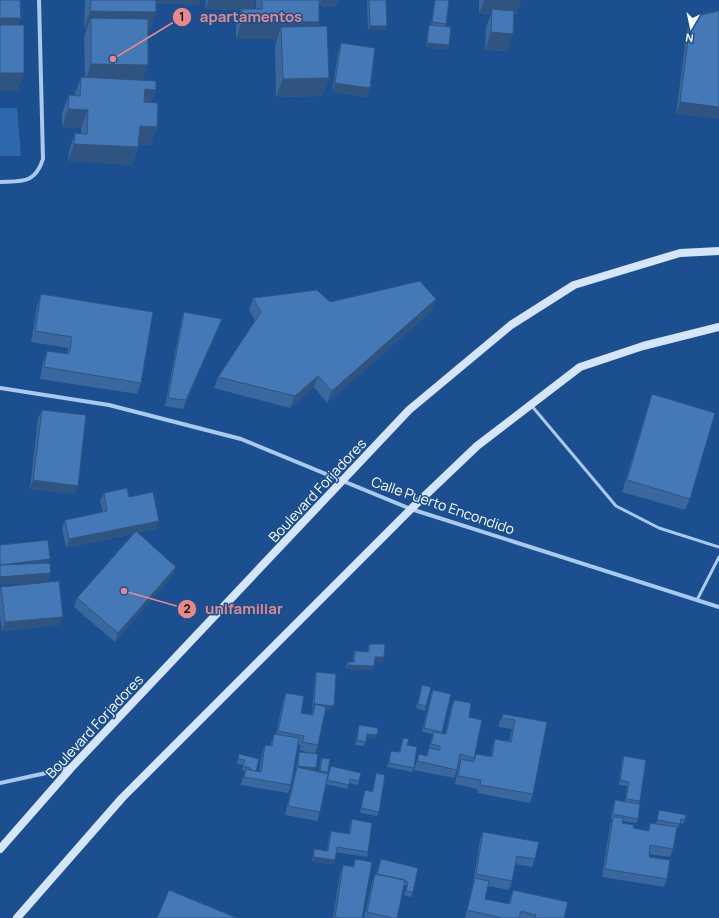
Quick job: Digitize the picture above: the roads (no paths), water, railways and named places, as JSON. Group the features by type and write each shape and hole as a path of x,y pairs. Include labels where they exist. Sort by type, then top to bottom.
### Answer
{"main road":[{"name":"Boulevard Forjadores","path":"0,849 72,768 409,410 511,325 574,285 680,253 719,251"},
{"path":"17,918 122,798 477,446 580,368 643,346 719,327"}],"street":[{"path":"0,182 25,181 34,176 40,169 43,160 39,0"},
{"name":"Calle Puerto Encondido","path":"0,388 109,405 241,439 412,509 718,607"},
{"path":"0,783 72,768"}],"lane":[{"path":"530,405 616,506 659,528 719,547"},
{"path":"697,600 719,557"}],"place":[{"name":"apartamentos","path":"113,59"},
{"name":"unifamiliar","path":"124,591"}]}
